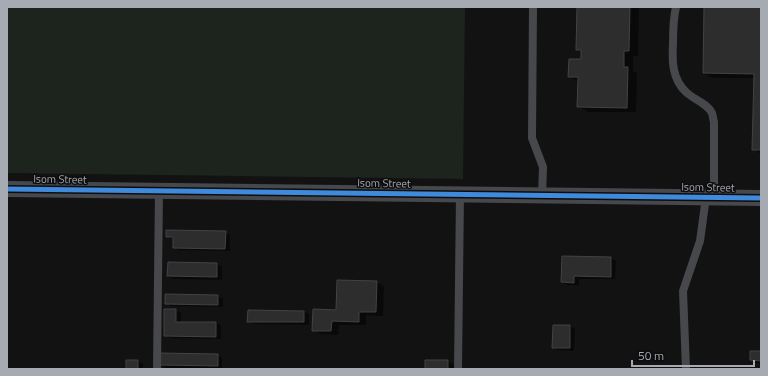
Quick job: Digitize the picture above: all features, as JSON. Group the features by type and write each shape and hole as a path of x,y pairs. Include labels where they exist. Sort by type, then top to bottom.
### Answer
{"street":[{"name":"Isom Street","path":"7,189 761,198"}],"lane":[{"path":"533,7 532,138 543,167 542,195"},
{"path":"676,7 673,20 672,63 678,81 685,91 712,112 714,122 710,197 700,241 683,291 686,369"},
{"path":"157,369 160,190"},
{"path":"458,369 460,194"}],"shaded area":[{"path":"7,7 465,7 463,179 7,173"}],"building":[{"path":"577,7 630,7 629,51 624,51 624,67 628,67 627,108 577,107 578,77 568,77 569,59 581,59 581,50 576,50"},
{"path":"704,7 761,7 761,150 752,150 754,74 703,73"},
{"path":"166,230 226,231 225,249 173,248 173,237 166,237"},
{"path":"562,256 611,257 611,277 574,276 574,283 561,282"},
{"path":"168,262 217,263 217,277 167,276"},
{"path":"337,280 377,281 376,312 359,312 359,322 332,321 331,331 312,331 313,309 336,310"},
{"path":"165,294 218,295 218,305 165,304"},
{"path":"164,309 176,309 176,322 216,322 216,337 164,336"},
{"path":"248,310 304,311 304,322 247,322"},
{"path":"553,325 570,325 570,348 552,348"},
{"path":"750,351 761,351 761,361 750,360"},
{"path":"160,353 218,354 218,366 160,365"},
{"path":"126,360 138,360 138,369 126,369"},
{"path":"425,360 448,360 448,369 425,369"}],"cycle path":[{"path":"7,189 761,198"}]}
